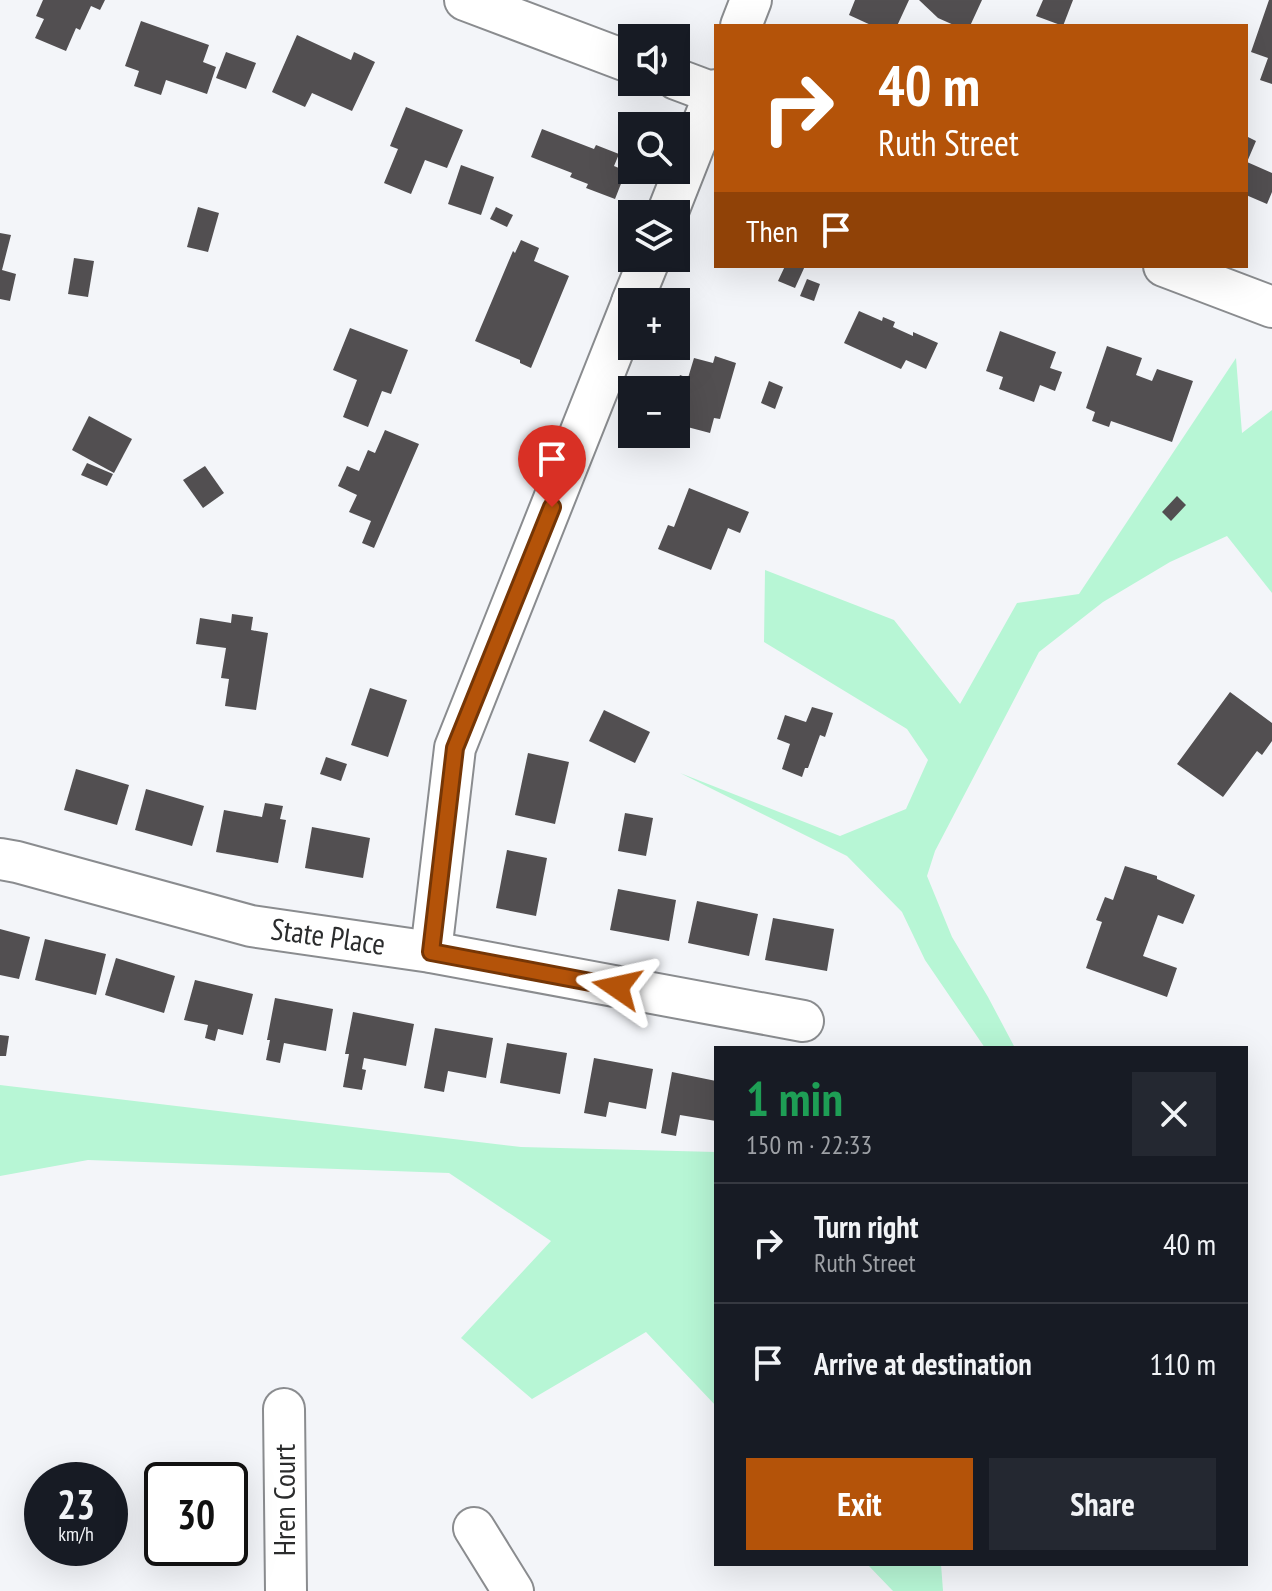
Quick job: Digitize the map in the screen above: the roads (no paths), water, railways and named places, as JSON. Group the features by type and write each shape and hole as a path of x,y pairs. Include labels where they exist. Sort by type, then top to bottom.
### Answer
{"street":[{"path":"465,0 618,58"},
{"path":"742,24 751,0"},
{"path":"690,84 714,93"},
{"path":"673,200 714,96"},
{"path":"1169,268 1272,307"},
{"path":"431,952 455,748 618,338"},
{"name":"State Place","path":"0,859 251,926 431,952 803,1021"},
{"name":"Hren Court","path":"284,1409 286,1591"},
{"path":"474,1528 513,1591"}]}
